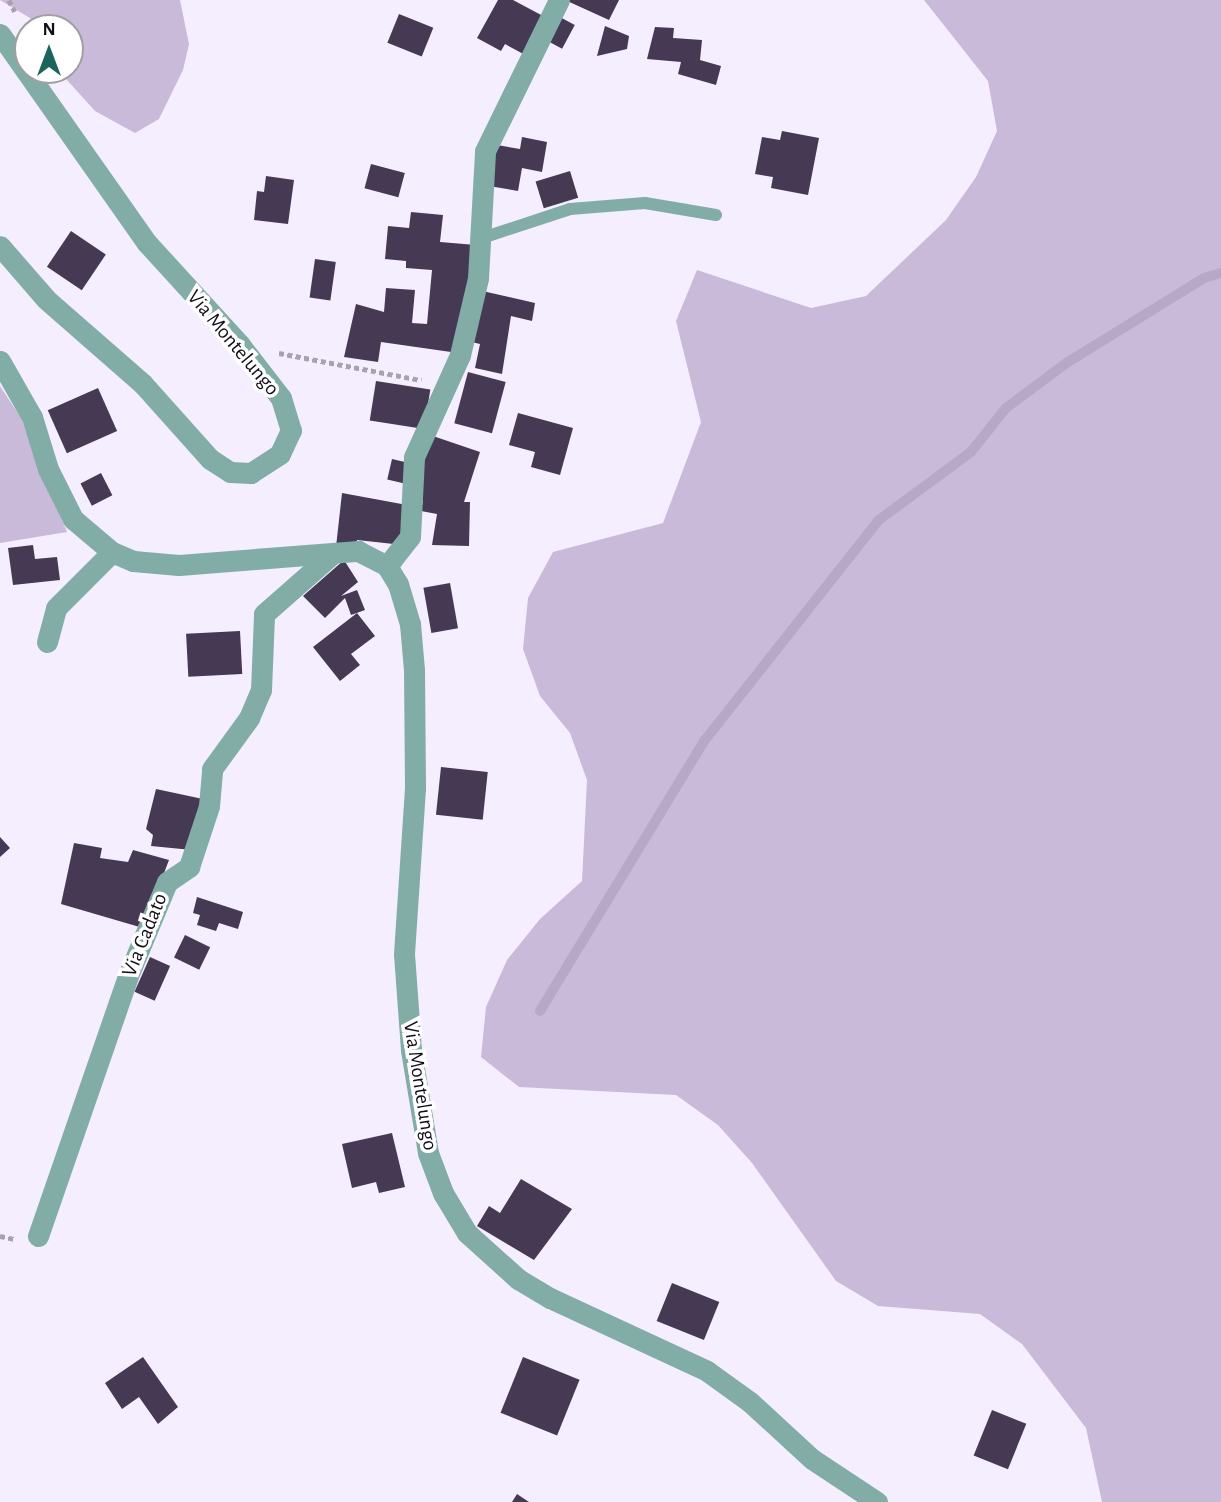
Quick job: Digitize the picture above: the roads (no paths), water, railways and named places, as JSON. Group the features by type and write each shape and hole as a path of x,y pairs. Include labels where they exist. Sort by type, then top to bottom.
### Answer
{"street":[{"path":"0,361 32,417 48,469 73,519 112,552 133,561 179,565 261,555 358,551 387,566 410,537 414,457 460,355 478,278 485,151 559,0"},
{"name":"Via Montelungo","path":"0,34 147,243 240,345 281,398 290,430 280,454 251,473 230,472 210,459 143,384 46,299 0,246"},
{"path":"47,642 56,608 112,552"},
{"name":"Via Cadato","path":"38,1236 130,971 167,882 189,867 209,806 212,769 249,718 261,690 264,614 331,554"},
{"name":"Via Montelungo","path":"387,566 398,584 410,624 414,670 415,788 404,954 411,1050 428,1153 443,1193 467,1233 518,1279 707,1371 750,1402 812,1459 877,1502"}],"lane":[{"path":"480,239 570,209 645,203 716,215"}],"waterway":[{"path":"540,1011 705,740 879,520 971,452 1006,408 1068,362 1204,278 1221,273"}]}
